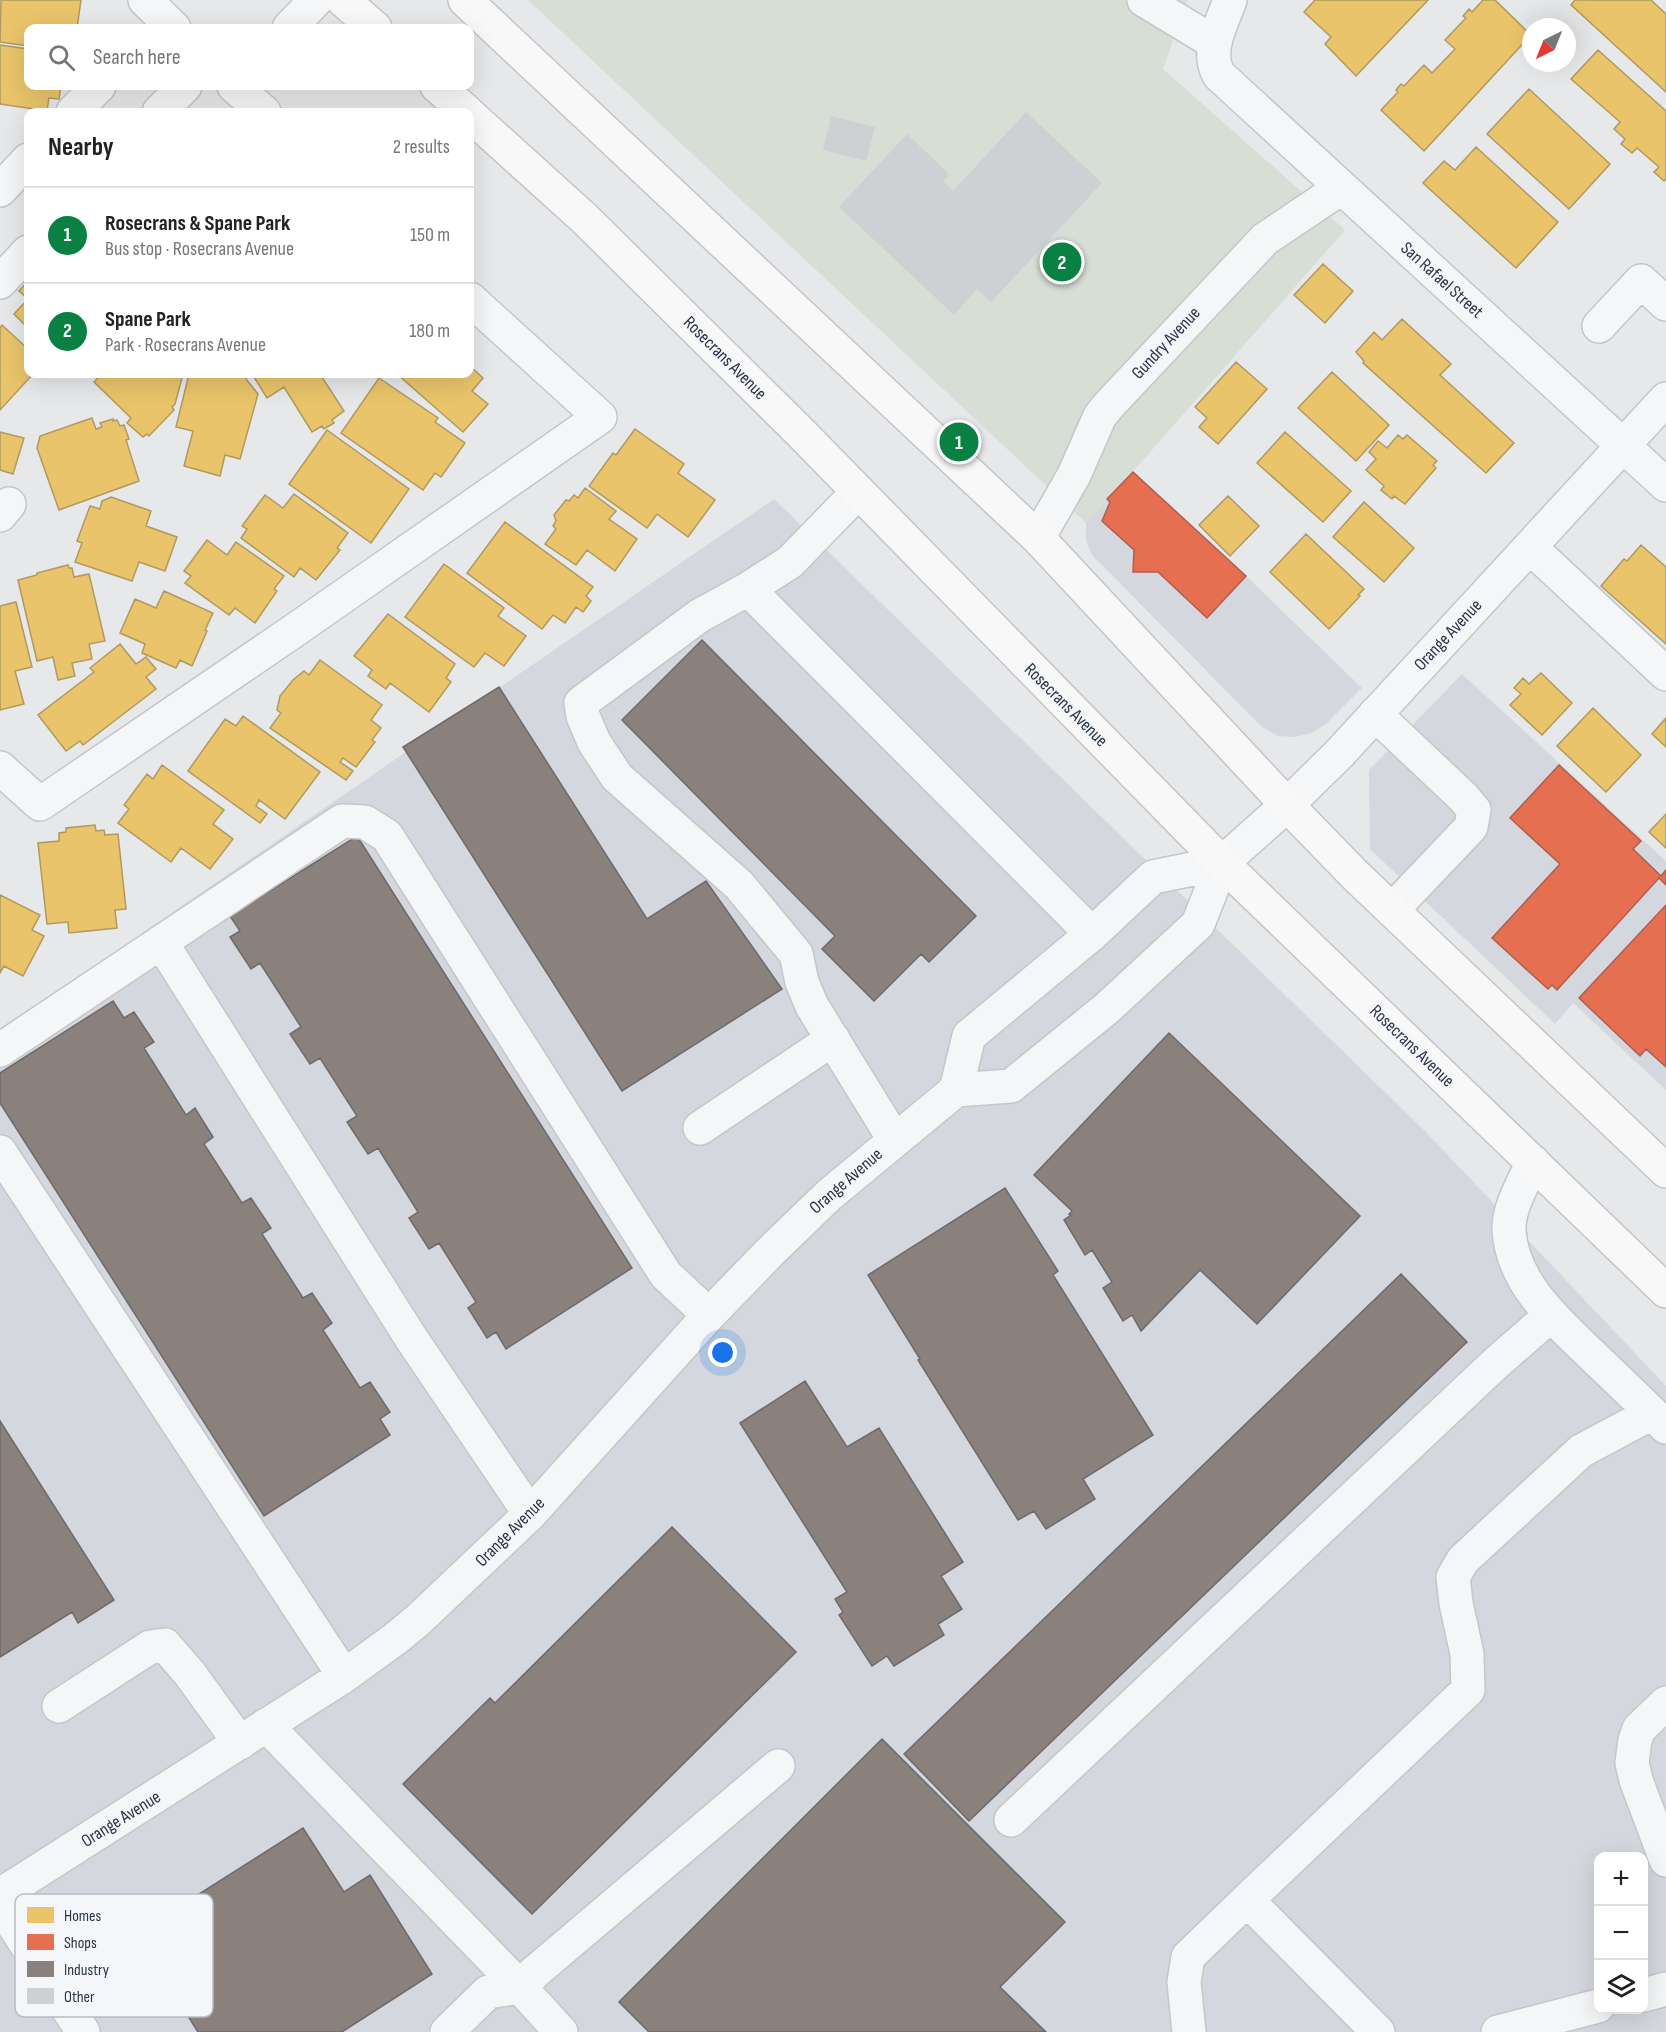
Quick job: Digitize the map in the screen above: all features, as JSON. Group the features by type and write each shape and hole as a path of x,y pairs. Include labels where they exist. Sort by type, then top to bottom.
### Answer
{"main road":[{"path":"343,0 370,24"},
{"path":"465,0 1038,538 1287,805 1666,1171"},
{"name":"Rosecrans Avenue","path":"442,90 462,108"},
{"name":"Rosecrans Avenue","path":"474,118 585,219 801,434 1222,863 1666,1291"}],"street":[{"path":"293,24 316,0"},
{"path":"1144,0 1215,43 1230,0"},
{"name":"San Rafael Street","path":"1215,43 1212,60 1219,75 1666,485"},
{"path":"77,108 95,90"},
{"path":"163,108 181,90"},
{"path":"239,90 260,108"},
{"path":"0,190 24,164"},
{"name":"Gundry Avenue","path":"1038,538 1074,476 1100,416 1109,405 1265,239 1341,188"},
{"path":"0,282 24,256"},
{"path":"1599,326 1641,281 1666,304"},
{"path":"0,768 40,804 295,630 600,417 474,303"},
{"name":"Orange Avenue","path":"0,1895 344,1676 418,1620 530,1514 709,1315 798,1224 894,1139 956,1090 1011,1086 1106,1010 1198,924 1222,863 1287,805 1339,754 1666,399"},
{"path":"857,493 790,562 699,616 581,703 583,716 594,742 617,777 739,885 795,954 802,982 813,1006 894,1139"},
{"path":"1530,547 1666,674"},
{"path":"748,589 1092,934"},
{"path":"1375,714 1474,810 1472,827 1393,909"},
{"path":"0,1050 342,821 365,822 387,836 666,1275 709,1315"},
{"path":"956,1090 969,1036 1092,934 1153,877 1222,863"},
{"path":"161,942 411,1338 530,1514"},
{"path":"700,1128 833,1039"},
{"path":"0,1152 344,1676"},
{"path":"1188,2032 1184,1982 1188,1957 1468,1690 1467,1654 1453,1577 1463,1560 1581,1451 1659,1420 1551,1315 1524,1278 1513,1252 1509,1228 1514,1205 1533,1162"},
{"path":"1011,1820 1495,1364 1551,1315"},
{"path":"59,1707 150,1647 165,1645 190,1674 520,1988 561,2032"},
{"path":"1666,1702 1639,1729 1632,1763 1636,1780 1666,1860"},
{"path":"447,2032 488,1992 520,1988 535,1972 778,1766"},
{"path":"1247,1900 1378,2032"},
{"path":"0,1904 15,1927"},
{"path":"1648,1994 1666,1989"},
{"path":"1497,2032 1594,2007"},
{"path":"73,2017 83,2032"}],"shaded area":[{"path":"528,0 1187,0 1163,69 1345,230 1086,523"},
{"path":"1133,472 1246,576 1362,688 1326,724 1311,733 1295,737 1278,736 1261,726 1092,555 1086,541 1086,523"},
{"path":"774,499 1426,1132 1666,1386 1666,2032 0,2032 0,1031"},
{"path":"1462,674 1666,861 1666,1090 1573,1003 1555,1024 1370,849 1369,770"}],"building: Homes":[{"path":"1,0 81,0 78,24 24,24 24,45 0,42"},
{"path":"1315,0 1428,0 1356,76 1325,44 1331,37 1304,12"},
{"path":"1483,0 1495,0 1522,26 1522,45 1424,151 1381,110 1398,92 1396,90 1401,84 1404,86 1424,65 1432,73 1455,49 1445,40 1466,18 1463,16 1469,9 1472,12"},
{"path":"1575,0 1651,0 1666,14 1666,92 1571,5"},
{"path":"0,45 24,48 24,90 60,90 59,99 49,98 47,108 0,104"},
{"path":"1598,50 1666,111 1666,179 1664,181 1654,172 1659,167 1637,148 1632,153 1621,144 1625,139 1614,129 1620,122 1571,79"},
{"path":"1529,89 1610,164 1569,209 1487,134"},
{"path":"1476,147 1558,222 1516,268 1423,183 1444,161 1455,170"},
{"path":"1323,264 1353,291 1325,323 1294,295"},
{"path":"24,285 24,295 19,291"},
{"path":"24,303 24,324 14,314"},
{"path":"1402,319 1451,364 1440,375 1514,443 1486,473 1363,363 1364,361 1356,352 1374,332 1382,340"},
{"path":"2,325 24,345 24,378 29,378 0,410 0,328"},
{"path":"1236,362 1267,389 1218,444 1199,427 1207,418 1195,407"},
{"path":"474,370 483,378 472,391 488,404 463,432 402,378 474,378"},
{"path":"1332,372 1389,425 1356,461 1298,408"},
{"path":"98,378 182,378 175,404 172,407 174,410 149,436 147,434 143,437 127,423 131,418 94,382"},
{"path":"188,378 246,378 258,394 240,459 225,455 220,476 184,466 193,431 176,427"},
{"path":"254,378 323,378 344,411 332,420 334,423 312,432 284,387 267,398"},
{"path":"379,378 438,418 435,422 465,443 441,477 435,473 423,490 341,433"},
{"path":"92,418 96,429 102,427 100,423 113,419 113,421 117,420 120,426 124,425 129,439 126,440 139,481 59,510 37,448 40,436"},
{"path":"635,429 684,464 678,473 715,500 688,537 657,514 647,528 589,486 613,453 616,455"},
{"path":"327,430 409,489 371,543 289,484"},
{"path":"0,432 24,438 13,474 0,470"},
{"path":"1285,432 1351,491 1323,522 1257,463"},
{"path":"1398,435 1403,439 1407,435 1437,461 1433,465 1436,468 1405,504 1394,496 1392,499 1381,490 1384,486 1366,470 1376,459 1369,452 1378,441 1387,448"},
{"path":"585,488 616,511 609,519 637,539 615,571 587,550 576,565 545,544 556,529 553,526 556,521 554,515 566,500 569,501 574,495 578,498"},
{"path":"294,494 348,533 337,548 340,550 316,580 300,568 294,577 241,538 247,529 242,526 265,495 283,508"},
{"path":"1228,496 1259,526 1230,556 1199,525"},
{"path":"111,497 151,511 146,526 177,537 165,571 139,562 132,581 75,562 82,543 77,541 90,506 100,509 102,501"},
{"path":"1364,502 1414,548 1384,582 1333,537"},
{"path":"505,522 593,587 586,596 591,601 583,612 576,607 565,623 553,615 542,629 467,573"},
{"path":"1306,534 1364,589 1329,629 1270,572"},
{"path":"207,540 227,555 236,542 284,576 274,589 277,591 255,623 235,608 229,615 185,583 191,576 184,571"},
{"path":"1641,545 1666,567 1666,644 1601,586 1624,559 1627,561"},
{"path":"444,564 504,608 498,616 526,636 504,666 485,653 474,667 405,617"},
{"path":"68,565 72,568 74,577 89,574 105,641 89,644 92,659 72,663 75,676 58,680 53,657 37,661 18,580"},
{"path":"164,591 213,613 192,666 180,660 176,668 142,653 145,644 120,633 135,599 156,608"},
{"path":"16,602 32,667 15,671 24,704 0,710 0,606"},
{"path":"388,614 455,664 446,678 451,682 429,712 390,683 386,689 368,676 372,670 354,656"},
{"path":"120,644 136,664 146,657 156,669 146,677 156,689 83,745 80,741 66,751 38,715 94,672 90,668"},
{"path":"320,660 382,705 371,720 381,728 372,740 375,742 356,767 343,758 340,762 353,771 346,780 270,728 281,713 277,710 280,696 304,671 309,675"},
{"path":"1541,673 1572,703 1542,735 1510,705 1521,694 1514,688 1523,678 1529,684"},
{"path":"1593,708 1641,755 1606,792 1557,746"},
{"path":"243,716 320,772 285,819 259,800 256,806 267,814 260,823 188,771 225,719 236,726"},
{"path":"1666,718 1666,747 1652,734"},
{"path":"162,765 224,810 213,824 233,839 210,869 181,848 171,862 118,823 129,809 124,805 147,774 153,779"},
{"path":"1666,814 1666,848 1649,832"},
{"path":"95,825 96,831 104,830 105,835 118,834 126,909 115,910 117,928 69,933 68,922 47,924 38,843 59,841 59,833 66,832 66,828"},
{"path":"0,895 40,915 32,930 44,936 23,976 4,966 0,973"}],"building: Shops":[{"path":"1133,472 1246,576 1207,618 1158,572 1133,572 1134,550 1102,521 1110,502 1107,499"},
{"path":"1559,765 1641,841 1633,849 1661,876 1666,870 1666,885 1659,878 1557,990 1552,985 1548,989 1492,938 1560,864 1510,818"},
{"path":"1666,905 1666,1067 1646,1049 1640,1056 1579,998"}],"building: Industry":[{"path":"702,640 976,916 929,962 921,954 874,1001 822,949 835,936 622,720"},
{"path":"499,687 647,919 706,881 782,989 622,1091 403,747"},
{"path":"357,836 632,1268 506,1349 496,1332 487,1338 468,1308 476,1302 439,1243 429,1249 409,1218 418,1212 378,1148 368,1154 347,1122 357,1116 320,1058 310,1064 290,1034 301,1027 260,963 251,969 230,937 240,931 230,916"},
{"path":"113,1001 124,1018 134,1012 154,1042 144,1048 186,1115 195,1108 213,1137 204,1144 242,1203 251,1198 271,1228 262,1234 303,1298 312,1293 332,1323 323,1330 360,1388 370,1382 390,1412 380,1419 390,1435 264,1516 0,1103 0,1073"},
{"path":"1169,1033 1360,1216 1257,1324 1200,1270 1141,1331 1132,1315 1123,1321 1103,1288 1112,1282 1092,1250 1085,1255 1064,1220 1071,1215 1069,1214 1072,1211 1034,1175"},
{"path":"1005,1188 1058,1271 1053,1275 1153,1435 1083,1479 1095,1499 1046,1529 1034,1511 1018,1520 868,1275"},
{"path":"1401,1274 1467,1342 969,1821 904,1754"},
{"path":"805,1381 847,1447 879,1428 963,1562 941,1576 962,1609 938,1624 944,1635 894,1666 887,1656 872,1666 839,1615 843,1612 835,1599 847,1592 740,1423"},
{"path":"0,1421 114,1600 78,1623 72,1612 0,1657"},
{"path":"672,1527 796,1652 532,1914 403,1784 490,1698 495,1703"},
{"path":"882,1739 1065,1922 1000,1987 1046,2032 649,2032 619,2002"},
{"path":"303,1828 344,1892 370,1875 432,1974 342,2032 198,2032 189,2017 213,2017 213,1894 199,1894"}],"building: Other":[{"path":"1026,112 1102,183 991,302 977,289 954,315 839,207 907,134 949,174 943,181 953,191"},
{"path":"831,116 875,127 866,161 823,150"}],"place":[{"name":"Spane Park","path":"1062,262"},
{"name":"Rosecrans & Spane Park","path":"959,442"}]}
